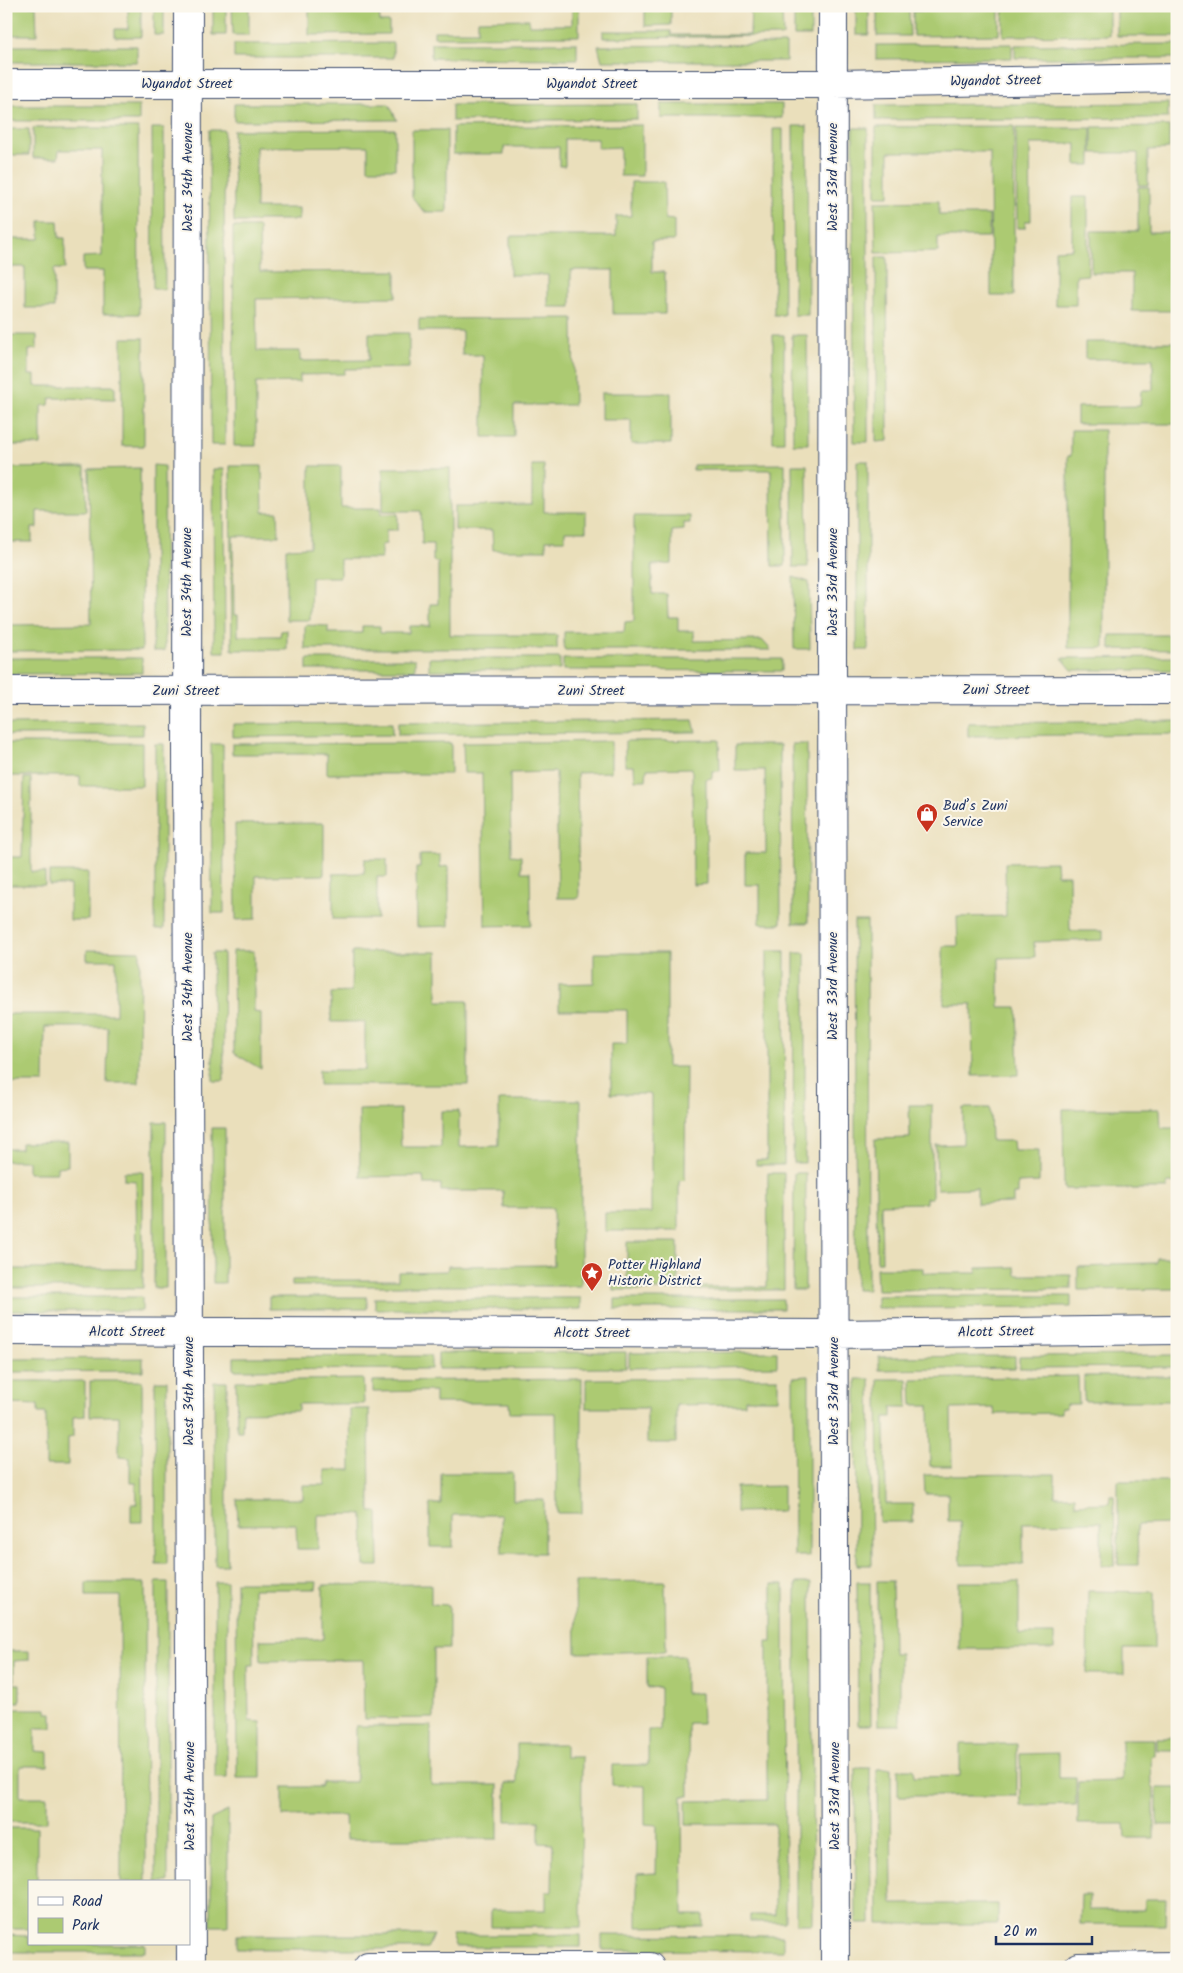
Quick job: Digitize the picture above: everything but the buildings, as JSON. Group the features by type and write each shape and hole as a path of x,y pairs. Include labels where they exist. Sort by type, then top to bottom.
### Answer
{"street":[{"name":"West 34th Avenue","path":"188,6 187,691 190,1880"},
{"name":"West 33rd Avenue","path":"833,6 833,1334 836,1967"},
{"name":"Wyandot Street","path":"6,84 834,84 1177,78"},
{"name":"Zuni Street","path":"6,691 1177,690"},
{"name":"Alcott Street","path":"6,1332 833,1334 1177,1330"},
{"name":"West 34th Avenue","path":"190,1946 190,1967"},
{"path":"1078,1967 1177,1966"},
{"path":"368,1967 650,1967"}],"green space":[{"path":"6,6 36,6 37,35 6,35"},
{"path":"128,6 141,6 141,37 115,37 115,29 128,29"},
{"path":"154,6 164,6 164,35 154,35"},
{"path":"213,6 226,6 226,35 213,35"},
{"path":"232,6 249,6 249,35 233,35"},
{"path":"309,6 379,6 380,22 389,22 389,34 309,35"},
{"path":"572,6 579,6 579,36 434,37 434,31 478,31 478,20 529,19 529,25 572,25"},
{"path":"645,6 671,6 671,25 645,26"},
{"path":"751,6 782,6 783,36 603,38 603,31 671,31 671,35 750,35"},
{"path":"794,6 811,6 811,36 794,36"},
{"path":"856,6 869,6 869,35 856,35"},
{"path":"877,6 881,6 882,10 909,10 910,36 877,36"},
{"path":"929,6 999,6 999,35 913,36 913,11 928,11"},
{"path":"1003,6 1109,6 1109,35 1003,36"},
{"path":"1117,6 1177,6 1177,36 1117,36"},
{"path":"393,43 393,58 234,58 234,44"},
{"path":"431,43 577,43 577,59 431,58"},
{"path":"786,44 786,61 602,61 598,46"},
{"path":"1012,44 1012,58 876,59 876,45"},
{"path":"1177,44 1177,58 1015,58 1015,45"},
{"path":"6,46 137,46 137,62 6,62"},
{"path":"1168,103 1168,118 876,120 876,105"},
{"path":"234,104 389,104 397,120 234,121"},
{"path":"637,104 637,119 452,121 452,105"},
{"path":"661,104 782,104 782,118 661,118"},
{"path":"6,106 139,106 139,121 6,121"},
{"path":"642,125 642,176 620,176 620,147 598,148 598,139 565,139 565,166 559,166 559,147 504,147 504,154 453,154 453,127"},
{"path":"793,126 807,126 808,315 794,315"},
{"path":"1014,126 1014,296 991,296 990,152 889,152 889,196 876,196 876,127"},
{"path":"1169,126 1169,149 1148,150 1148,185 1138,185 1138,153 1092,153 1092,127"},
{"path":"33,128 138,128 139,314 103,314 103,271 83,271 83,257 102,256 102,150 59,150 58,158 33,158"},
{"path":"152,128 164,128 165,289 153,289"},
{"path":"853,128 868,128 868,442 854,442"},
{"path":"1016,128 1091,128 1091,165 1076,165 1076,144 1030,144 1031,221 1025,221 1025,228 1017,228"},
{"path":"6,129 29,129 29,155 6,155"},
{"path":"395,129 395,169 368,169 368,146 256,147 256,208 299,208 299,220 234,222 233,130"},
{"path":"773,129 783,129 784,315 774,315"},
{"path":"209,130 224,130 225,445 211,445"},
{"path":"412,130 447,130 447,212 424,212 412,197"},
{"path":"631,182 664,182 665,219 674,220 674,241 652,241 652,272 665,272 665,314 613,314 613,270 571,270 571,307 548,307 548,275 510,275 510,236 616,236 616,216 631,216"},
{"path":"1138,187 1149,187 1149,232 1177,232 1177,311 1132,311 1132,273 1091,273 1091,231 1138,231"},
{"path":"1072,197 1088,197 1088,275 1076,276 1076,305 1055,305 1055,250 1072,249"},
{"path":"939,201 939,215 989,215 989,237 938,237 938,252 876,253 875,202"},
{"path":"40,221 58,221 59,238 65,238 65,269 54,269 54,308 25,308 25,267 6,267 6,239 40,239"},
{"path":"233,227 259,227 260,272 396,271 396,297 256,299 257,351 300,351 300,361 369,360 369,333 409,333 409,368 345,369 344,374 300,375 300,382 256,383 256,446 234,446"},
{"path":"876,257 887,257 888,441 876,442"},
{"path":"573,318 574,405 514,405 514,437 483,437 483,355 462,355 462,331 419,331 419,319"},
{"path":"6,335 37,335 37,349 29,350 29,375 35,375 35,386 115,386 115,399 50,398 49,405 41,406 41,445 6,445"},
{"path":"773,335 784,335 784,442 773,442"},
{"path":"792,335 807,335 808,444 793,444"},
{"path":"122,338 144,338 144,446 122,446"},
{"path":"1085,342 1177,342 1177,424 1077,424 1077,407 1140,406 1141,390 1153,390 1153,359 1085,359"},
{"path":"601,393 671,393 671,444 631,444 631,420 601,420"},
{"path":"1071,430 1104,430 1104,648 1068,648 1068,456 1071,456"},
{"path":"857,461 868,461 868,650 857,650"},
{"path":"785,464 785,566 772,566 771,470 693,470 693,465"},
{"path":"153,465 164,466 165,651 153,651"},
{"path":"532,465 544,465 544,512 586,512 586,531 565,531 565,540 546,540 546,550 493,550 492,530 455,530 455,506 532,505"},
{"path":"792,465 807,465 808,567 793,567"},
{"path":"230,466 262,466 263,512 278,512 279,536 233,536 234,615 238,615 238,636 280,636 281,631 287,630 287,650 232,650"},
{"path":"310,466 341,466 341,508 381,508 381,514 398,514 398,530 386,530 386,544 381,545 381,559 340,559 340,577 311,577 310,620 286,620 286,548 310,547"},
{"path":"85,467 86,511 37,511 37,528 32,528 32,542 6,542 6,468"},
{"path":"140,468 142,650 6,651 6,625 91,624 89,469"},
{"path":"383,468 450,468 450,635 557,635 557,649 305,649 305,625 328,626 328,633 362,633 362,626 380,626 380,633 409,633 409,626 430,626 430,604 438,604 438,562 433,561 433,544 422,544 421,511 383,511"},
{"path":"213,469 224,469 225,652 214,652"},
{"path":"634,516 690,516 690,523 684,523 684,530 672,531 672,564 652,565 652,594 667,594 668,617 678,617 678,631 694,631 694,641 762,640 771,650 564,650 564,632 624,632 625,622 634,621"},
{"path":"793,577 809,582 810,649 794,649"},
{"path":"1110,635 1177,635 1177,650 1110,649"},
{"path":"1177,657 1177,670 1072,670 1062,658"},
{"path":"6,658 142,658 142,673 6,674"},
{"path":"429,658 560,658 560,670 429,670"},
{"path":"307,659 415,659 415,670 307,670"},
{"path":"563,659 782,659 782,671 563,670"},
{"path":"693,720 696,732 398,735 398,723"},
{"path":"1177,721 1177,734 968,736 968,723"},
{"path":"143,723 143,735 6,735 6,724"},
{"path":"392,723 392,735 233,737 233,724"},
{"path":"719,740 720,771 712,771 712,778 706,779 707,884 693,885 692,768 647,769 646,780 635,780 634,766 625,766 625,741"},
{"path":"611,741 611,772 577,773 579,898 558,898 556,772 510,773 511,855 521,856 521,872 530,872 531,925 485,926 482,773 464,773 463,743"},
{"path":"6,743 142,743 142,786 80,786 80,776 6,776"},
{"path":"451,743 451,774 327,774 327,754 232,754 232,744"},
{"path":"155,744 164,744 164,929 155,929"},
{"path":"211,744 223,744 224,913 212,913"},
{"path":"792,744 807,744 808,923 793,923"},
{"path":"735,745 780,745 781,924 760,924 760,885 745,885 745,853 766,853 765,770 735,770"},
{"path":"24,778 31,778 31,872 45,872 45,885 6,885 6,857 22,857"},
{"path":"324,823 324,875 256,876 256,919 236,920 235,824"},
{"path":"420,855 440,855 440,867 449,866 449,926 417,927 416,868 420,868"},
{"path":"365,859 387,859 387,877 377,877 377,919 333,919 333,874 364,873"},
{"path":"1056,862 1057,875 1069,875 1070,931 1103,931 1103,940 1034,942 1035,957 999,958 999,1007 1017,1007 1019,1075 973,1076 972,1004 944,1004 943,946 958,946 957,917 1006,916 1005,863"},
{"path":"49,872 88,872 88,920 70,920 70,885 49,885"},
{"path":"854,921 867,921 868,1290 856,1290"},
{"path":"87,950 140,951 139,1083 107,1083 108,1027 45,1027 44,1083 6,1083 6,1014 116,1014 116,960 87,960"},
{"path":"233,951 254,951 254,1012 261,1013 261,1069 234,1053"},
{"path":"767,951 785,951 784,1165 756,1165 756,1160 767,1160"},
{"path":"352,952 437,952 437,1001 468,1001 468,1085 319,1085 319,1070 365,1070 365,1022 331,1022 331,993 351,992"},
{"path":"212,953 223,953 224,1081 213,1081"},
{"path":"594,953 667,953 667,1067 686,1067 685,1180 679,1181 679,1231 605,1231 605,1213 651,1213 651,1094 611,1094 611,1044 627,1044 627,1010 559,1010 559,984 594,983"},
{"path":"794,953 805,953 805,1163 793,1163"},
{"path":"499,1100 581,1100 581,1286 292,1286 292,1280 398,1280 398,1272 447,1271 448,1266 554,1265 553,1208 504,1208 503,1191 441,1191 441,1184 424,1184 423,1176 360,1177 359,1110 400,1109 401,1147 441,1147 441,1111 459,1111 459,1147 499,1146"},
{"path":"909,1105 932,1105 932,1198 926,1198 926,1203 881,1204 882,1262 877,1262 875,1139 910,1138"},
{"path":"963,1108 990,1108 991,1141 1013,1141 1014,1150 1039,1150 1039,1182 1018,1183 1018,1194 1013,1194 1013,1203 977,1204 977,1188 937,1189 936,1145 963,1144"},
{"path":"1063,1109 1160,1109 1161,1128 1177,1128 1177,1183 1167,1183 1167,1189 1064,1189"},
{"path":"154,1122 166,1122 166,1288 154,1288"},
{"path":"212,1128 225,1128 225,1283 213,1283"},
{"path":"68,1142 68,1166 57,1167 57,1173 28,1173 28,1161 6,1161 6,1149 21,1149 21,1143"},
{"path":"124,1172 143,1172 143,1288 6,1288 6,1269 137,1269 136,1181 124,1180"},
{"path":"768,1173 784,1173 784,1290 613,1290 613,1284 627,1283 627,1242 678,1242 678,1287 767,1287"},
{"path":"794,1173 806,1173 805,1290 793,1290"},
{"path":"1157,1258 1177,1258 1177,1289 1078,1290 1078,1267 1156,1263"},
{"path":"1015,1267 1016,1275 1071,1275 1071,1289 877,1290 876,1268 923,1268 923,1273 977,1273 977,1268"},
{"path":"877,1296 1071,1296 1071,1307 877,1308"},
{"path":"6,1297 142,1297 142,1311 6,1311"},
{"path":"269,1297 367,1297 367,1309 269,1309"},
{"path":"375,1298 581,1298 581,1309 375,1309"},
{"path":"615,1299 783,1299 783,1309 615,1309"},
{"path":"626,1352 626,1368 438,1369 438,1353"},
{"path":"777,1352 777,1366 629,1368 629,1353"},
{"path":"1177,1355 1177,1367 1019,1368 1019,1356"},
{"path":"431,1356 431,1369 234,1370 234,1357"},
{"path":"1015,1356 1015,1368 879,1370 879,1357"},
{"path":"143,1358 143,1371 12,1372 12,1359"},
{"path":"809,1376 809,1556 794,1556 793,1377"},
{"path":"1078,1376 1079,1404 1066,1404 1066,1408 1061,1408 1061,1413 995,1414 994,1408 951,1409 952,1466 930,1466 929,1405 912,1405 911,1379"},
{"path":"1084,1376 1177,1376 1177,1401 1084,1401"},
{"path":"778,1378 778,1399 745,1399 745,1404 676,1405 676,1443 647,1443 647,1408 586,1408 586,1379"},
{"path":"363,1379 364,1404 298,1404 298,1411 243,1412 242,1431 237,1431 236,1381"},
{"path":"582,1379 582,1513 557,1513 556,1413 510,1413 509,1403 435,1403 435,1391 373,1392 373,1381"},
{"path":"856,1379 870,1379 872,1565 857,1565"},
{"path":"878,1379 907,1379 908,1407 892,1407 892,1417 885,1417 886,1504 913,1504 913,1522 879,1522"},
{"path":"6,1381 85,1381 85,1416 73,1417 73,1437 68,1438 68,1465 46,1465 46,1413 38,1413 38,1405 7,1404 6,1415"},
{"path":"90,1381 142,1381 143,1522 131,1522 131,1504 137,1504 136,1483 130,1483 130,1458 119,1457 119,1416 90,1416"},
{"path":"155,1381 167,1381 167,1564 156,1564"},
{"path":"214,1382 227,1382 227,1565 215,1565"},
{"path":"350,1409 369,1409 370,1512 378,1512 379,1566 364,1566 363,1514 318,1515 318,1549 297,1549 296,1524 238,1525 237,1499 303,1499 303,1485 325,1485 325,1470 351,1470"},
{"path":"441,1473 513,1473 513,1500 544,1500 544,1553 502,1553 501,1515 453,1515 453,1547 430,1547 430,1504 441,1504"},
{"path":"1055,1474 1055,1496 1075,1496 1075,1504 1109,1503 1110,1495 1114,1495 1115,1566 1101,1566 1101,1522 1023,1523 1023,1564 961,1565 960,1521 948,1521 948,1494 925,1494 924,1475"},
{"path":"1118,1481 1172,1481 1172,1524 1137,1525 1138,1565 1118,1565"},
{"path":"783,1486 783,1511 736,1512 736,1487"},
{"path":"665,1581 666,1651 576,1653 575,1582"},
{"path":"877,1581 892,1581 893,1654 900,1654 900,1725 878,1725"},
{"path":"156,1582 168,1582 168,1880 156,1880"},
{"path":"215,1582 227,1582 227,1778 215,1778"},
{"path":"236,1582 317,1582 316,1589 253,1589 254,1665 248,1665 249,1721 261,1722 261,1778 237,1778"},
{"path":"857,1582 870,1582 871,1725 858,1725"},
{"path":"959,1582 1019,1582 1019,1634 1054,1634 1054,1649 959,1649"},
{"path":"86,1583 145,1583 146,1880 121,1880 120,1596 86,1596"},
{"path":"796,1583 811,1583 813,1924 796,1924"},
{"path":"431,1584 431,1604 449,1605 449,1649 434,1649 434,1718 364,1719 363,1660 261,1661 260,1640 323,1639 323,1585"},
{"path":"772,1584 784,1584 785,1922 750,1922 750,1915 775,1915 775,1824 686,1824 686,1801 767,1800 767,1642 772,1642"},
{"path":"1088,1591 1154,1592 1154,1649 1124,1649 1124,1674 1087,1674"},
{"path":"6,1651 29,1651 29,1660 14,1661 14,1684 20,1684 20,1702 6,1702"},
{"path":"647,1656 685,1656 685,1693 701,1693 702,1723 688,1723 689,1796 682,1796 683,1915 703,1915 703,1926 637,1927 637,1874 656,1873 657,1825 645,1824 645,1786 612,1785 612,1765 648,1765 648,1730 660,1730 660,1687 647,1688"},
{"path":"6,1709 47,1709 47,1713 52,1713 52,1728 35,1728 35,1751 48,1752 48,1766 20,1766 20,1797 47,1797 47,1822 6,1822"},
{"path":"356,1726 431,1726 431,1785 498,1785 498,1839 346,1839 345,1816 283,1816 283,1787 321,1787 323,1782 356,1782"},
{"path":"1157,1738 1177,1738 1177,1750 1157,1750"},
{"path":"1122,1739 1155,1739 1155,1756 1151,1756 1152,1788 1154,1788 1154,1838 1125,1838 1124,1824 1078,1824 1078,1782 1122,1781"},
{"path":"517,1744 565,1744 565,1757 582,1757 581,1927 491,1927 491,1910 546,1910 546,1891 552,1891 553,1844 539,1843 539,1821 506,1821 506,1783 517,1783"},
{"path":"960,1744 1017,1744 1017,1796 898,1796 898,1769 913,1769 914,1777 960,1776"},
{"path":"1059,1753 1059,1778 1076,1778 1076,1805 1021,1806 1020,1754"},
{"path":"855,1768 870,1768 871,1923 856,1923"},
{"path":"891,1768 892,1904 998,1904 998,1924 878,1924 877,1769"},
{"path":"1157,1788 1177,1788 1177,1825 1157,1825"},
{"path":"228,1811 228,1926 211,1926 211,1819"},
{"path":"6,1828 37,1828 37,1880 28,1880 28,1929 6,1929"},
{"path":"1081,1895 1089,1895 1089,1910 1145,1910 1145,1899 1166,1899 1165,1925 1080,1924"},
{"path":"6,1935 28,1936 28,1946 145,1946 145,1952 6,1952"},
{"path":"237,1935 433,1935 427,1949 237,1949"},
{"path":"451,1935 581,1935 581,1947 455,1947"},
{"path":"602,1935 783,1936 783,1951 602,1950"}],"place":[{"name":"Bud’s Zuni Service","path":"927,833"},
{"name":"Potter Highland Historic District","path":"592,1292"}]}
